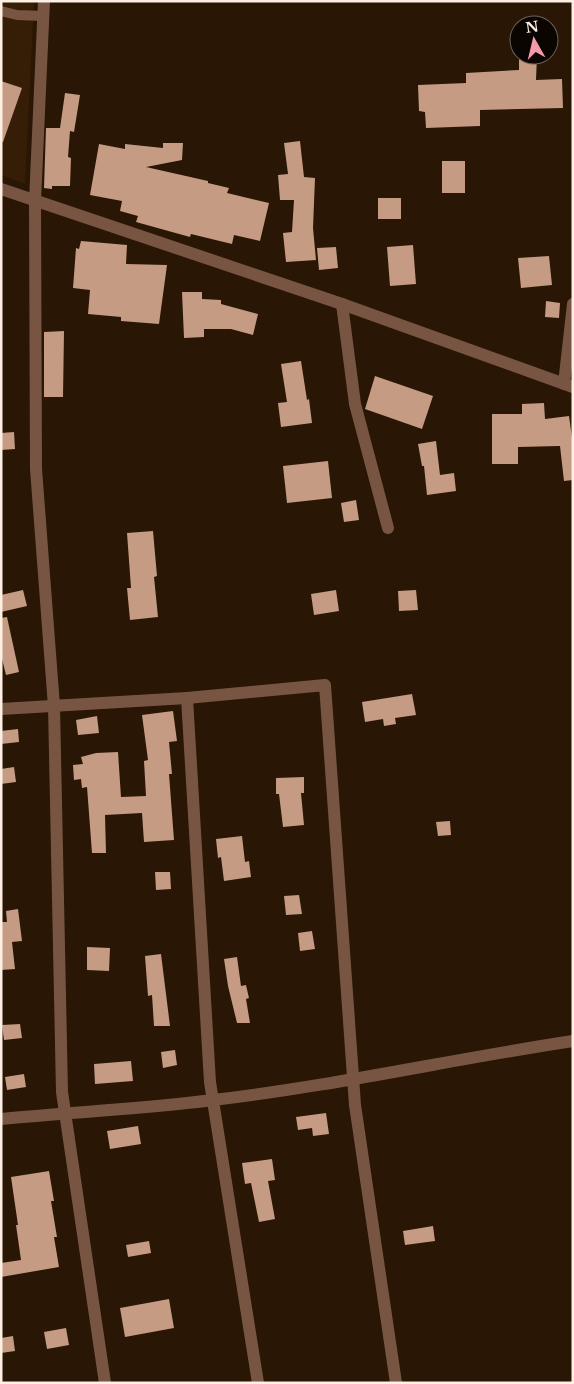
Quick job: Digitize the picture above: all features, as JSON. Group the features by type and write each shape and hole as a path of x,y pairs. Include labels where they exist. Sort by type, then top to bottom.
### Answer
{"street":[{"path":"44,1 35,201 36,469 54,706 62,1092 105,1383"},
{"path":"1,189 342,304 569,386 573,304"},
{"path":"342,304 355,404 388,528"},
{"path":"1,709 187,698 325,685 355,1105 396,1383"},
{"path":"187,698 210,1082 258,1383"},
{"path":"1,1119 213,1100 573,1041"}],"lane":[{"path":"1,11 17,15 43,16"}],"shaded area":[{"path":"1,1 34,1 25,184 1,175"}],"building":[{"path":"519,65 537,65 536,80 562,79 563,108 480,110 480,126 426,128 425,112 419,111 418,85 466,83 466,73 519,70"},
{"path":"1,81 22,88 3,142 1,142"},
{"path":"65,93 80,95 74,132 70,131 68,157 71,158 70,186 52,186 52,189 44,188 46,128 60,128"},
{"path":"300,141 304,177 315,178 313,228 316,260 286,262 283,233 292,232 294,200 280,200 278,175 288,174 284,143"},
{"path":"163,143 183,143 182,160 146,167 208,181 208,183 229,188 227,193 269,203 260,241 234,235 232,244 191,234 190,237 136,222 138,216 120,211 122,201 90,195 99,144 125,149 125,144 163,148"},
{"path":"442,161 465,161 465,193 442,193"},
{"path":"378,198 401,198 401,219 378,219"},
{"path":"81,241 127,245 126,264 167,265 159,324 121,321 121,317 88,314 90,290 73,288 76,248 79,249"},
{"path":"413,245 416,284 390,286 387,247"},
{"path":"336,247 338,268 319,270 317,248"},
{"path":"549,256 552,285 521,288 518,258"},
{"path":"182,292 202,292 202,299 221,300 221,304 258,314 253,335 231,329 204,329 204,337 184,338"},
{"path":"546,301 560,303 559,318 545,317"},
{"path":"64,331 63,397 44,397 44,332"},
{"path":"301,361 312,423 281,427 278,403 287,402 281,364"},
{"path":"375,376 433,396 422,429 365,409"},
{"path":"544,403 545,419 569,416 573,445 573,480 564,481 560,446 518,447 518,464 492,464 492,414 522,414 522,404"},
{"path":"14,432 15,449 1,450 1,433"},
{"path":"436,441 440,475 454,473 456,491 427,495 424,466 422,466 418,444"},
{"path":"328,461 332,498 287,503 283,466"},
{"path":"356,500 359,520 344,522 341,503"},
{"path":"153,531 157,576 154,577 158,617 130,620 127,588 131,588 127,533"},
{"path":"23,590 27,606 1,612 1,595"},
{"path":"336,590 339,611 314,615 311,594"},
{"path":"416,590 418,610 399,611 398,591"},
{"path":"7,617 19,672 6,675 1,655 1,618"},
{"path":"412,694 416,715 395,718 396,724 384,726 383,719 365,722 362,702"},
{"path":"173,711 177,741 169,742 172,774 169,774 174,840 144,842 142,813 105,815 106,853 92,853 87,787 82,788 81,779 74,780 73,765 83,764 81,757 96,753 118,752 121,797 146,796 144,761 148,760 142,715"},
{"path":"97,716 99,733 78,735 76,720"},
{"path":"18,729 19,742 1,744 1,731"},
{"path":"14,767 16,782 1,784 1,769"},
{"path":"304,777 304,793 301,793 304,825 283,827 279,794 276,794 276,778"},
{"path":"450,821 451,835 438,836 436,822"},
{"path":"242,836 245,862 249,861 251,877 224,881 221,857 218,858 216,839"},
{"path":"155,872 170,872 171,889 156,890"},
{"path":"299,895 302,914 286,915 284,896"},
{"path":"18,909 22,941 12,942 15,969 1,970 1,922 7,922 6,911"},
{"path":"312,931 315,949 300,951 298,933"},
{"path":"87,947 110,948 109,971 87,970"},
{"path":"161,954 170,1026 154,1026 152,995 148,996 145,956"},
{"path":"237,957 241,986 246,985 249,998 246,999 250,1023 237,1023 228,986 224,959"},
{"path":"20,1024 22,1038 4,1040 2,1025"},
{"path":"175,1050 177,1065 163,1068 161,1052"},
{"path":"131,1061 133,1081 95,1084 94,1064"},
{"path":"24,1074 26,1087 7,1090 5,1077"},
{"path":"326,1113 329,1134 313,1136 312,1128 298,1130 296,1117"},
{"path":"138,1126 141,1144 110,1149 107,1131"},
{"path":"272,1159 275,1180 268,1181 275,1219 259,1222 251,1183 245,1184 242,1163"},
{"path":"49,1171 54,1201 51,1201 57,1237 54,1237 59,1267 1,1277 1,1263 21,1260 11,1177"},
{"path":"433,1226 435,1241 405,1245 403,1231"},
{"path":"149,1241 151,1253 128,1257 126,1245"},
{"path":"169,1299 174,1328 125,1337 120,1308"},
{"path":"66,1328 69,1345 47,1349 44,1332"},
{"path":"13,1336 15,1351 1,1353 1,1338"}]}
